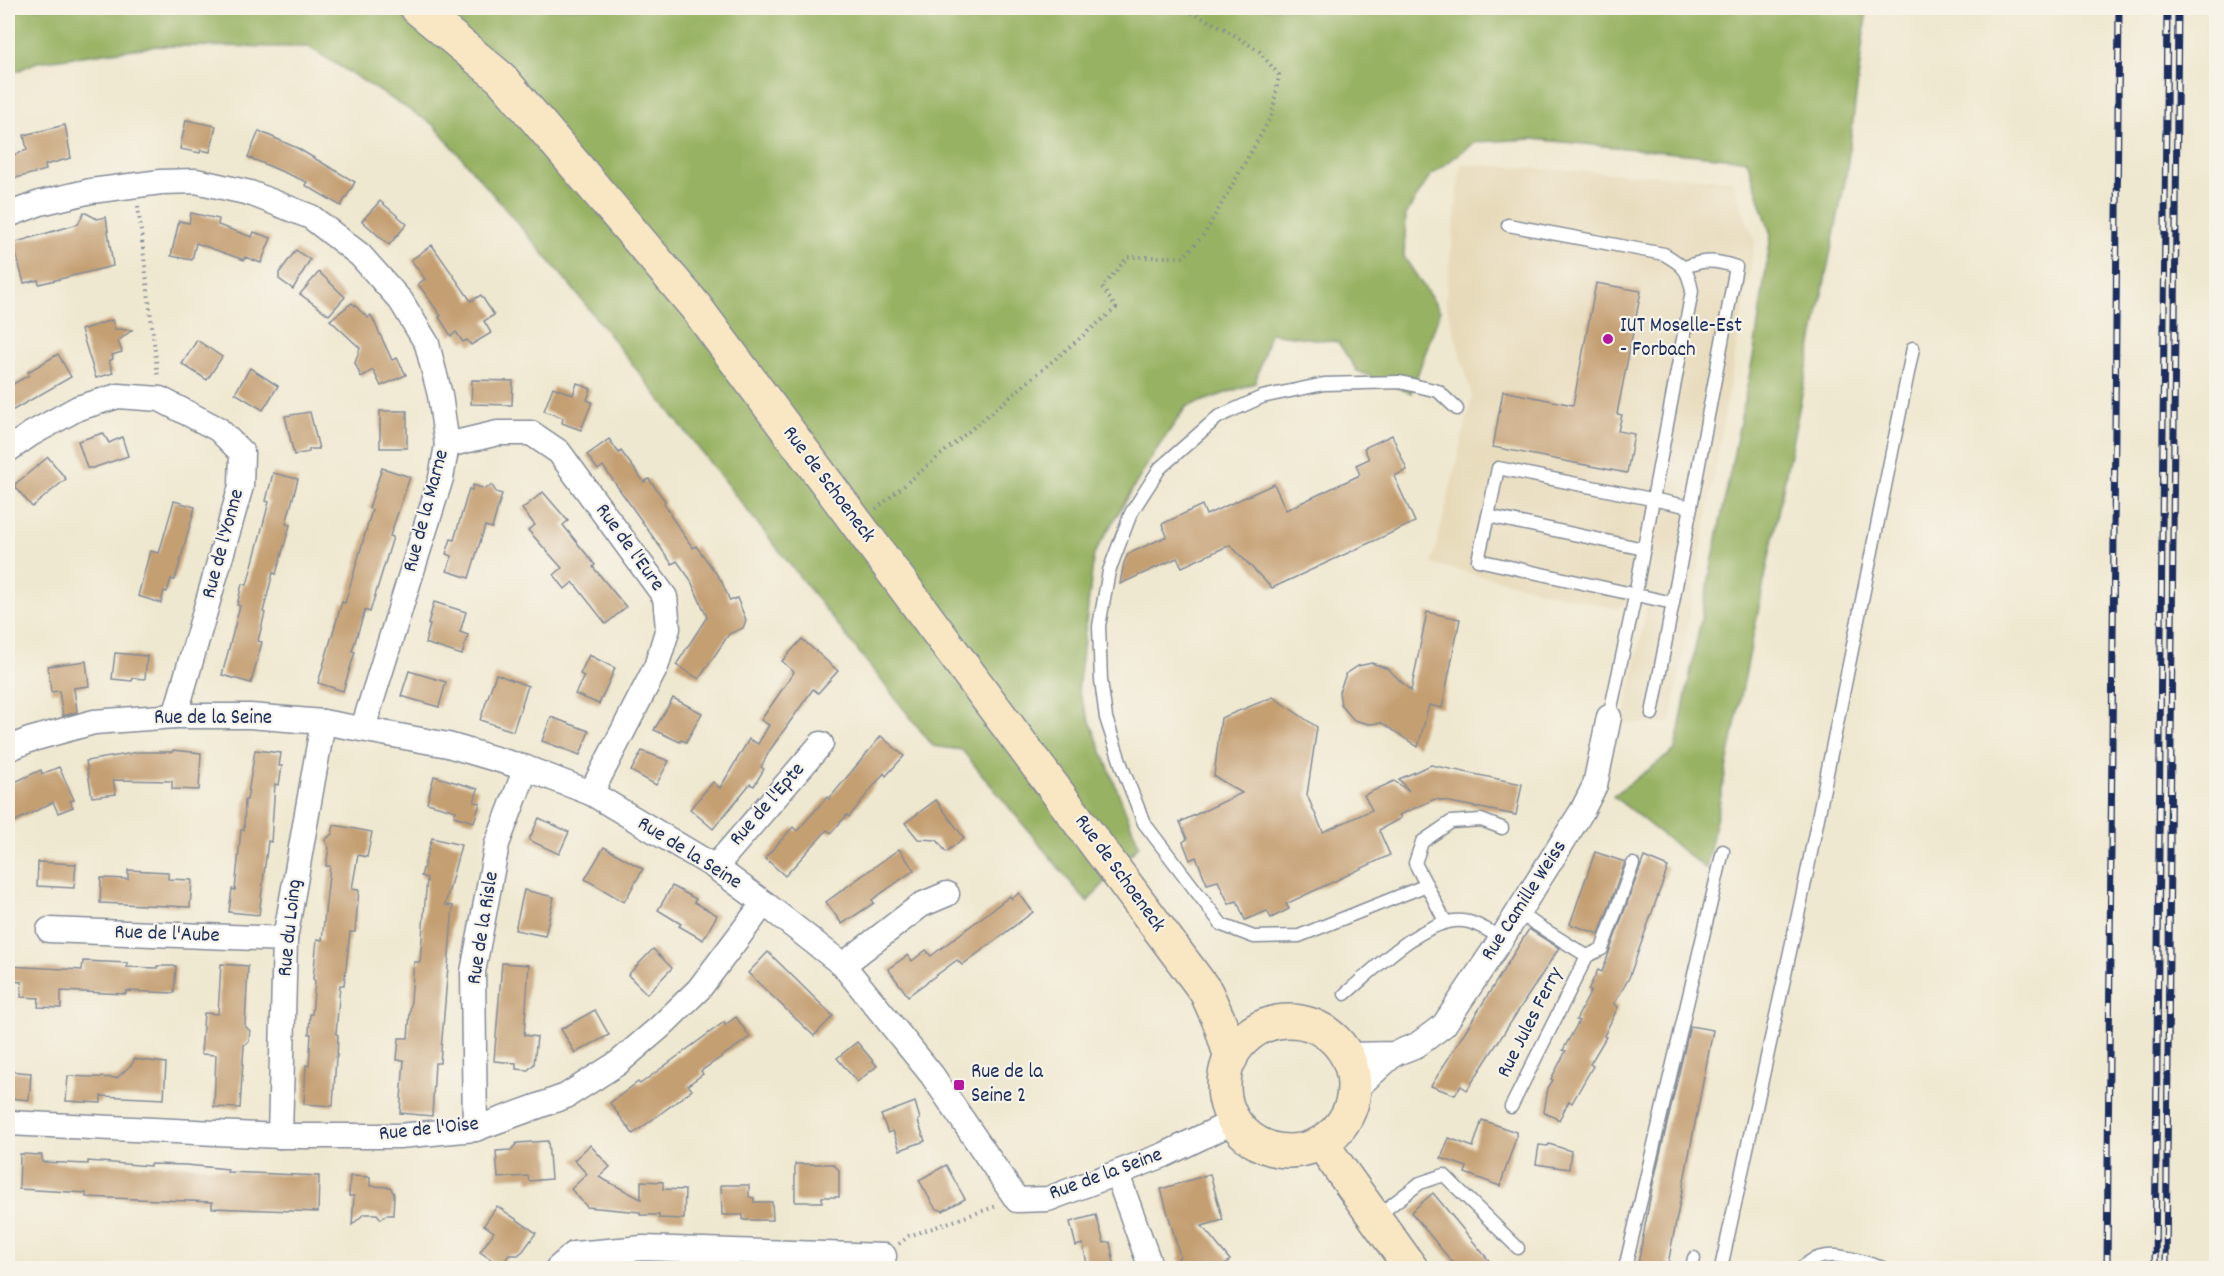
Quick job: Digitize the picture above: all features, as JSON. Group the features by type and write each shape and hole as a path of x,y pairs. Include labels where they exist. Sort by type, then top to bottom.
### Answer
{"main road":[{"name":"Rue de Schoeneck","path":"417,8 501,78 695,306 1206,992 1220,1023 1231,1058"},
{"name":"Rue de Schoeneck","path":"1206,992 1239,1014 1267,1024"},
{"path":"1286,1020 1308,1023 1334,1038 1347,1055 1351,1066 1353,1100 1347,1117 1333,1135 1322,1144 1308,1151 1289,1152 1258,1144 1233,1122 1223,1096 1226,1066 1244,1038 1267,1024 1286,1020"},
{"path":"1322,1144 1411,1269"}],"street":[{"name":"Rue de la Marne","path":"8,215 40,203 91,191 136,184 196,181 250,193 311,217 360,255 402,301 428,345 440,395 447,445 441,478 363,728"},
{"name":"Rue de l'Yonne","path":"8,450 31,434 78,408 118,396 160,399 218,429 242,453 241,486 175,716"},
{"name":"Rue de l'Eure","path":"447,445 498,433 531,433 559,452 665,597 668,628 656,667 591,793"},
{"name":"Rue de la Seine","path":"8,749 29,740 94,722 175,716 250,716 322,722 448,744 526,768 591,793 714,867 843,965 932,1075 1017,1200 1048,1199 1164,1155 1233,1122"},
{"name":"Rue Camille Weiss","path":"1353,1090 1394,1054 1417,1045 1444,1025 1582,811 1595,785 1609,717"},
{"name":"Rue du Loing","path":"280,1136 285,939 322,722"},
{"name":"Rue de l'Epte","path":"714,867 821,744"},
{"name":"Rue de la Risle","path":"476,1129 473,972 497,844 526,768"},
{"path":"843,965 921,905 947,894"},
{"name":"Rue de l'Oise","path":"8,1123 280,1136 399,1136 476,1129 566,1096 618,1063 699,990 764,903"},
{"name":"Rue de l'Aube","path":"49,930 285,939"},
{"name":"Rue Camille Weiss","path":"1347,1055 1394,1054"},
{"path":"1117,1174 1151,1269"},
{"path":"558,1269 574,1254 643,1248 884,1256"}],"lane":[{"path":"1508,225 1664,254 1689,275 1692,291 1644,549 1609,717"},
{"path":"1652,714 1736,267 1723,263 1700,261 1683,268"},
{"path":"1721,1269 1803,892 1913,348"},
{"path":"1427,885 1299,936 1254,937 1222,925 1144,823 1106,718 1099,626 1109,571 1131,513 1160,468 1218,417 1262,397 1324,384 1400,382 1438,391 1457,409"},
{"path":"1673,603 1478,560 1498,468 1691,507"},
{"path":"1488,516 1644,549"},
{"path":"1445,921 1415,863 1422,842 1451,822 1481,820 1502,828"},
{"path":"1625,1269 1723,851"},
{"name":"Rue Jules Ferry","path":"1511,1107 1587,956 1602,949 1633,864"},
{"name":"Rue Jules Ferry","path":"1518,913 1587,956"},
{"path":"1345,994 1421,932 1445,921 1468,921 1502,938"},
{"path":"1376,1217 1420,1183 1444,1175 1518,1248"},
{"path":"1802,1269 1809,1261 1822,1255 1851,1258 1883,1269"}],"path":[{"path":"855,522 886,503 1116,308 1102,287 1128,257 1184,257 1205,233 1272,115 1279,75 1259,51 1225,29 1182,8"},
{"path":"136,184 160,399"},
{"path":"884,1256 909,1236 1017,1200"}],"shaded area":[{"path":"1461,164 1732,180 1755,242 1671,723 1623,724 1649,596 1636,595 1618,609 1432,564 1472,396 1445,301"}],"green space":[{"path":"8,8 1867,8 1846,176 1706,869 1613,796 1675,750 1754,352 1771,235 1747,160 1533,139 1475,142 1430,176 1406,214 1404,257 1440,311 1411,393 1357,371 1338,342 1270,333 1255,383 1186,407 1154,453 1094,554 1078,691 1139,845 1087,902 962,750 933,746 570,285 434,125 309,47 157,46 37,62 8,75"}],"building":[{"path":"186,120 216,126 210,152 201,150 200,153 180,149"},
{"path":"65,125 71,158 45,165 46,170 8,180 8,157 27,150 24,135"},
{"path":"259,131 297,148 355,182 341,206 305,185 307,182 248,157"},
{"path":"380,201 407,224 389,245 362,221"},
{"path":"84,212 97,219 106,217 113,266 39,284 38,280 24,283 13,243 78,224"},
{"path":"191,213 219,219 218,225 252,237 254,232 271,238 261,263 245,257 244,260 196,243 192,260 171,256 179,221 189,223"},
{"path":"432,245 471,301 481,295 494,315 484,321 491,333 471,345 467,340 463,342 456,332 451,336 439,317 441,316 418,284 425,279 411,260"},
{"path":"296,250 310,260 293,289 279,279 279,273"},
{"path":"319,272 345,297 329,315 300,294"},
{"name":"IUT Moselle-Est - Forbach","path":"1596,283 1641,291 1617,414 1622,415 1618,431 1634,434 1627,473 1493,447 1503,391 1573,405"},
{"path":"352,303 368,318 371,315 392,360 397,358 406,375 381,386 373,370 361,377 355,363 360,348 330,320"},
{"path":"112,320 115,329 132,330 118,341 122,352 112,355 113,359 109,361 113,373 96,378 81,330"},
{"path":"197,340 222,357 207,380 182,364"},
{"path":"58,354 71,377 8,413 8,387"},
{"path":"250,368 278,386 263,410 235,393"},
{"path":"472,380 513,381 512,405 471,404"},
{"path":"577,383 591,389 587,400 592,402 581,430 562,423 563,418 544,411 553,387 573,395"},
{"path":"380,411 407,411 407,448 380,448"},
{"path":"310,412 319,449 309,449 309,452 294,455 285,416"},
{"path":"103,433 109,443 122,437 128,456 87,468 78,441"},
{"path":"1392,435 1407,470 1394,476 1415,522 1272,588 1230,545 1182,567 1177,558 1120,584 1128,554 1167,536 1162,524 1202,505 1206,515 1274,484 1286,510 1360,475 1356,465 1369,459 1364,448"},
{"path":"609,439 644,482 649,479 693,548 696,546 721,580 730,601 737,598 746,620 743,628 729,634 699,679 676,665 707,617 690,579 677,561 672,564 603,466 598,470 587,455"},
{"path":"48,457 66,479 32,507 14,485"},
{"path":"382,468 410,477 390,536 393,537 370,612 365,610 352,651 355,652 343,691 318,683 342,602 345,603 372,510 369,508"},
{"path":"273,473 298,479 286,524 290,525 276,574 273,573 263,612 265,613 258,641 262,642 251,683 222,675 240,606 237,605 242,584 247,585 269,502 266,501"},
{"path":"473,485 485,489 492,485 496,492 502,494 492,528 485,526 469,578 447,571 452,556 446,554 451,539 454,540 469,489 472,490"},
{"path":"543,492 568,521 563,525 595,565 593,567 626,607 606,624 573,582 565,589 554,575 562,568 528,530 535,525 522,509"},
{"path":"174,501 195,507 175,580 171,579 167,592 164,591 161,603 138,596 150,551 159,553"},
{"path":"434,602 466,612 460,632 468,635 462,655 425,643"},
{"path":"1427,612 1460,619 1442,708 1429,705 1418,747 1382,723 1369,724 1354,720 1341,705 1339,692 1346,674 1358,666 1372,663 1388,669 1411,691"},
{"path":"802,639 838,671 818,693 813,689 770,750 761,767 764,769 754,786 750,784 713,829 690,809 713,782 720,788 749,739 758,744 769,725 761,720 794,672 782,661"},
{"path":"115,653 147,656 145,679 133,678 132,681 112,679"},
{"path":"589,655 615,668 599,704 575,694 584,676 580,674"},
{"path":"86,661 89,686 74,688 77,712 63,716 59,691 51,692 48,666"},
{"path":"409,671 446,682 439,707 401,696"},
{"path":"496,674 528,686 513,731 480,720"},
{"path":"1273,697 1317,727 1307,795 1323,832 1372,810 1364,795 1394,781 1409,791 1399,779 1431,765 1522,784 1516,815 1435,799 1399,815 1401,818 1379,830 1390,855 1286,904 1289,909 1271,918 1267,911 1245,920 1237,901 1229,904 1218,881 1207,884 1196,857 1190,860 1183,842 1187,839 1180,822 1242,793 1214,776 1221,718"},
{"path":"673,698 702,713 686,742 681,740 680,742 654,730"},
{"path":"551,717 589,731 580,755 542,741"},
{"path":"881,736 904,756 886,776 884,773 849,817 847,815 831,833 827,830 785,876 765,858 793,827 797,831 827,797 829,799"},
{"path":"173,750 201,753 199,790 172,789 172,781 113,780 116,794 92,797 86,761 139,752 173,752"},
{"path":"255,750 281,753 279,766 282,766 279,785 275,784 271,842 268,841 259,915 229,912 232,889 235,890 241,830 244,830 245,800 247,800"},
{"path":"642,751 669,761 656,785 631,771"},
{"path":"59,767 74,800 70,801 73,807 58,813 53,802 8,825 8,785 41,770 42,774"},
{"path":"434,776 478,789 474,802 480,803 474,822 454,816 456,811 427,803"},
{"path":"936,800 964,838 946,852 937,840 918,839 905,823"},
{"path":"539,818 569,832 559,854 529,840"},
{"path":"334,825 372,832 367,857 358,855 352,889 359,890 355,932 350,932 344,985 340,985 333,1106 304,1104 306,1065 309,1066 310,1014 312,1014 317,939 322,940 330,866 326,866 329,848 325,840 332,834"},
{"path":"432,838 461,845 445,905 453,906 440,1063 435,1063 432,1116 400,1113 404,1060 397,1060 399,1038 408,1038 414,962 420,962 427,878 421,876"},
{"path":"604,847 643,869 624,902 585,879"},
{"path":"899,849 914,870 872,900 874,903 842,924 826,902"},
{"path":"1595,852 1625,862 1599,934 1570,924"},
{"path":"1644,857 1668,867 1629,978 1614,1004 1618,1007 1604,1036 1606,1037 1590,1064 1593,1066 1572,1103 1569,1101 1559,1120 1544,1112 1548,1088 1566,1051 1563,1050 1579,1021 1576,1020 1591,991 1588,990 1598,970 1602,972"},
{"path":"38,862 76,864 74,888 37,886"},
{"path":"128,870 168,872 168,879 192,880 190,907 100,903 101,878 128,879"},
{"path":"672,886 696,899 694,902 717,915 703,940 658,910"},
{"path":"524,890 554,897 545,936 515,930"},
{"path":"1019,893 1033,912 962,965 957,960 908,996 888,969 908,955 912,961 926,950 931,956 1010,896 1012,899"},
{"path":"1529,929 1559,948 1467,1090 1461,1086 1455,1095 1431,1086"},
{"path":"653,949 672,968 647,994 628,975"},
{"path":"768,952 833,1016 814,1036 748,973"},
{"path":"83,961 128,963 127,967 176,966 174,993 126,991 126,994 61,991 61,1008 38,1007 39,998 21,997 22,982 8,981 8,966 82,970"},
{"path":"502,963 529,965 524,1035 537,1037 534,1064 528,1070 516,1069 516,1063 494,1061"},
{"path":"221,964 248,966 245,1026 250,1031 249,1041 244,1045 240,1108 214,1107 216,1055 201,1054 204,1013 218,1014"},
{"path":"595,1010 609,1035 575,1053 561,1029"},
{"path":"736,1017 750,1037 701,1071 703,1074 688,1085 692,1090 633,1134 610,1103 638,1082 640,1084 724,1022 725,1025"},
{"path":"1690,1026 1713,1030 1667,1269 1637,1269 1652,1188"},
{"path":"857,1042 877,1066 857,1082 837,1058"},
{"path":"134,1059 166,1063 164,1099 101,1096 101,1103 66,1101 68,1076 117,1078 133,1063"},
{"path":"8,1071 31,1073 29,1100 8,1098"},
{"path":"915,1102 920,1119 918,1121 925,1141 900,1150 893,1131 888,1133 881,1115"},
{"path":"1482,1120 1516,1132 1500,1186 1465,1173 1467,1167 1441,1158 1449,1138 1473,1147"},
{"path":"548,1141 551,1179 529,1181 528,1176 498,1178 496,1151 511,1150 517,1143"},
{"path":"1549,1144 1571,1151 1569,1169 1536,1164 1539,1145 1548,1146"},
{"path":"590,1145 610,1167 599,1177 641,1199 641,1181 663,1182 663,1189 685,1190 684,1219 659,1218 659,1215 640,1215 640,1212 587,1207 571,1189 587,1174 574,1160"},
{"path":"20,1154 42,1155 42,1162 88,1164 88,1161 150,1166 150,1164 186,1165 228,1169 227,1172 319,1176 318,1212 212,1208 212,1202 86,1197 86,1193 19,1189"},
{"path":"795,1164 833,1164 839,1170 839,1197 822,1197 822,1202 795,1202"},
{"path":"946,1165 965,1199 943,1211 935,1208 919,1180"},
{"path":"1210,1174 1223,1220 1202,1226 1230,1260 1220,1269 1186,1269 1178,1258 1180,1256 1161,1189"},
{"path":"350,1176 370,1177 370,1186 390,1187 394,1194 393,1215 386,1215 381,1219 377,1214 364,1214 352,1225 354,1196 349,1196"},
{"path":"721,1185 749,1185 749,1197 754,1198 754,1202 772,1202 773,1220 743,1220 743,1215 722,1215"},
{"path":"1433,1193 1496,1269 1458,1269 1411,1212"},
{"path":"497,1206 536,1233 523,1251 518,1255 509,1255 501,1266 480,1252 494,1232 484,1225"},
{"path":"1096,1215 1104,1243 1110,1242 1115,1269 1088,1269 1083,1244 1076,1246 1070,1222"}],"railway":[{"path":"2107,1268 2119,8"},
{"path":"2155,1268 2167,8"},
{"path":"2166,1268 2178,8"}],"place":[{"name":"IUT Moselle-Est - Forbach","path":"1608,339"},
{"name":"Rue de la Seine 2","path":"959,1085"}]}
